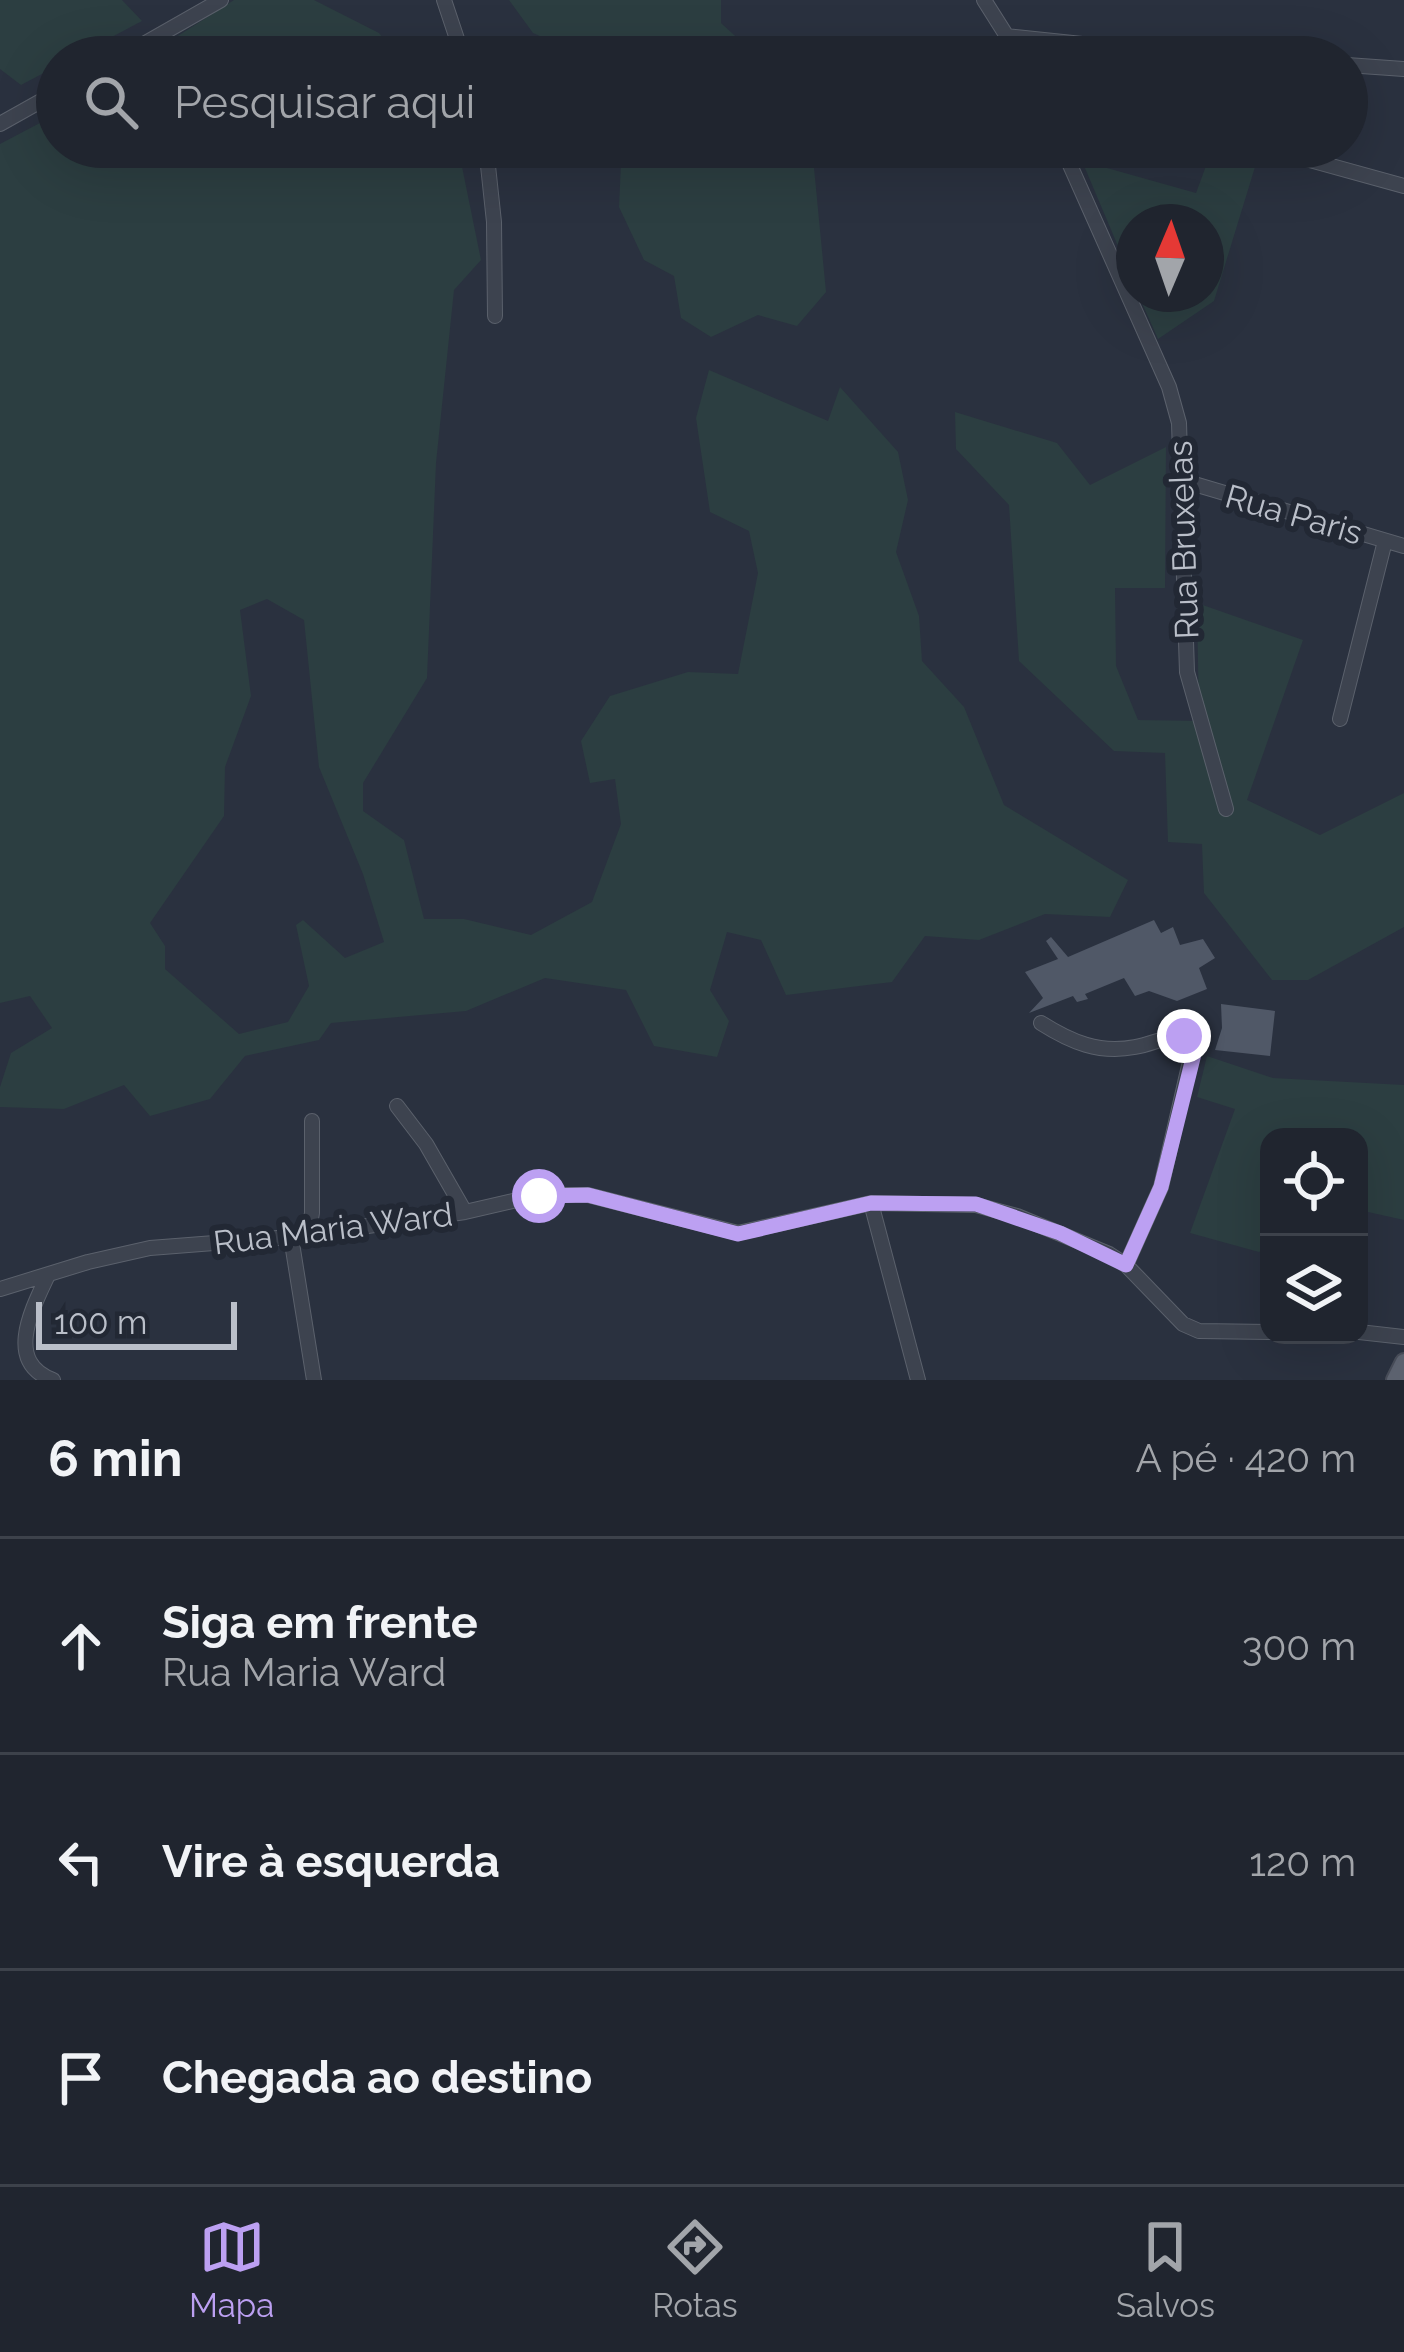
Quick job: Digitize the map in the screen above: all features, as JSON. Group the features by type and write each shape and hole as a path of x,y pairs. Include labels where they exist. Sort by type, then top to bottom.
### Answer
{"main road":[{"path":"1395,1380 1404,1361"}],"street":[{"path":"158,36 221,0"},
{"path":"444,0 456,36"},
{"path":"984,0 1006,36"},
{"path":"1368,66 1404,69"},
{"path":"0,124 36,104"},
{"path":"489,168 495,316"},
{"name":"Rua Bruxelas","path":"1071,168 1168,387 1179,423 1187,672 1226,808"},
{"path":"1339,168 1404,186"},
{"name":"Rua Paris","path":"1184,482 1404,547"},
{"path":"1340,719 1385,541"},
{"path":"1041,1023 1069,1040 1106,1050 1170,1036 1184,1036 1194,1044 1161,1187 1126,1265"},
{"path":"397,1106 426,1144 465,1212"},
{"path":"308,1234 311,1121"},
{"name":"Rua Maria Ward","path":"0,1289 150,1248 291,1237 465,1212 539,1196 588,1195 738,1234 871,1203 976,1204 1060,1233 1126,1265 1183,1324 1199,1330 1260,1332"},
{"path":"871,1203 918,1380"},
{"path":"291,1237 314,1380"},
{"path":"48,1275 24,1353 34,1370 53,1380"},
{"path":"1368,1333 1404,1337"}],"shaded area":[{"path":"0,0 122,0 142,21 114,36 36,36 36,77 21,85 0,69"},
{"path":"234,0 314,0 382,36 178,36"},
{"path":"509,0 721,0 721,23 735,36 540,36"},
{"path":"36,125 36,168 462,168 481,260 454,290 436,463 427,678 363,783 363,811 404,840 424,919 464,919 531,935 592,902 621,824 615,779 590,783 581,741 610,696 688,672 738,674 758,573 749,531 710,512 696,418 709,370 828,421 840,387 898,452 908,500 896,552 919,616 922,661 964,707 1004,805 1128,880 1110,917 1045,914 979,940 925,936 892,982 786,995 761,940 727,932 710,990 729,1021 717,1057 654,1046 626,990 545,978 466,1011 331,1023 319,1040 245,1056 210,1099 150,1116 124,1085 64,1109 0,1107 0,1087 11,1053 52,1028 30,996 0,1003 0,144","holes":["267,599 304,620 319,767 363,874 384,942 345,958 303,920 296,925 309,986 288,1022 239,1034 165,969 165,946 150,923 224,816 225,767 251,696 240,610"]},
{"path":"621,168 814,168 826,292 797,326 758,315 711,337 681,318 674,276 644,260 619,207"},
{"path":"1085,168 1107,168 1196,193 1205,168 1255,168 1224,268 1224,204 1116,204 1116,241"},
{"path":"1146,312 1198,312 1158,339"},
{"path":"955,412 1057,443 1090,485 1166,447 1165,588 1115,588 1116,666 1138,720 1199,721 1197,603 1303,640 1247,800 1320,835 1404,793 1404,927 1308,980 1272,980 1204,893 1202,844 1168,842 1165,753 1114,751 1019,661 1009,505 956,449"},
{"path":"1207,1056 1273,1078 1404,1085 1404,1220 1368,1212 1368,1128 1260,1128 1260,1251 1190,1233 1235,1109 1197,1097"}],"building":[{"path":"1154,920 1161,933 1173,927 1180,945 1203,939 1215,958 1199,968 1207,989 1177,1001 1149,991 1135,996 1124,978 1085,994 1088,999 1077,1002 1073,996 1029,1013 1043,998 1025,972 1058,959 1046,941 1051,937 1068,957"},
{"path":"1221,1004 1275,1011 1270,1056 1215,1050 1222,1028"}],"route":[{"path":"539,1196 588,1195 738,1234 871,1203 976,1204 1060,1233 1126,1265 1161,1187 1194,1054 1194,1044 1184,1036"}]}
